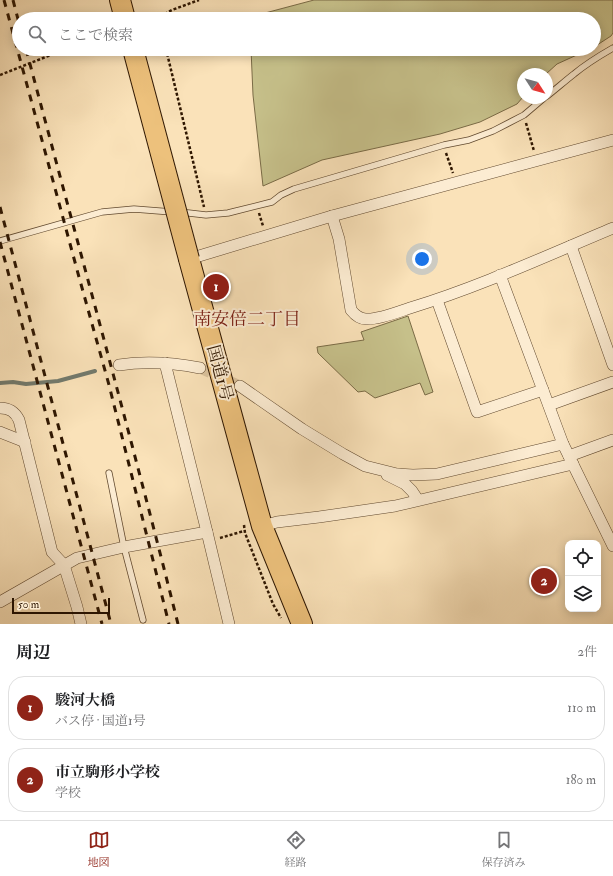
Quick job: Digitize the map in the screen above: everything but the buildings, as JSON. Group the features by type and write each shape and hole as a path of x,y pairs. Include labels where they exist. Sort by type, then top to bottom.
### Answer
{"highway":[{"path":"120,0 123,12"},
{"name":"国道1号","path":"135,56 189,259 253,529 302,624"}],"street":[{"path":"189,259 332,216 613,140"},
{"path":"332,216 339,239 351,310 356,316 365,320 437,300 613,228"},
{"path":"571,246 613,365"},
{"path":"500,275 563,444 613,546"},
{"path":"437,300 477,412 543,390"},
{"path":"119,365 134,362 165,363 200,368"},
{"path":"165,363 229,624"},
{"path":"549,405 613,382"},
{"path":"240,386 302,429 365,466 413,476 437,474 563,444"},
{"path":"0,408 15,412 19,420 52,552 64,565 81,624"},
{"path":"0,432 25,442"},
{"path":"253,529 277,522 395,506 571,460 613,440"},
{"path":"381,470 388,476 405,484 418,500"},
{"path":"0,602 77,558 124,547 208,536"}],"lane":[{"path":"601,54 613,48"},
{"path":"553,92 574,73 598,56"},
{"path":"0,241 102,212 134,209 206,215 228,214 272,202 281,195 294,189 444,145 468,140 493,131 524,115 537,104"},
{"path":"109,473 124,547 143,620"}],"path":[{"path":"168,12 199,0"},
{"path":"0,75 48,56"},
{"path":"168,56 206,215"},
{"path":"524,115 536,161"},
{"path":"444,145 456,183"},
{"path":"257,206 266,236"},
{"path":"208,536 253,529"}],"shaded area":[{"path":"314,0 613,0 613,33 601,42 601,12 269,12"},
{"path":"251,56 575,56 557,64 553,68 517,68 517,104 480,122 440,134 322,160 263,186 253,95"},
{"path":"408,316 433,392 425,395 420,383 375,398 365,391 358,392 318,353 317,347 364,340 361,332"}],"waterway":[{"path":"0,383 13,382 26,384 58,381 95,371"}],"tunnel":[{"path":"200,368 240,386"}],"railway":[{"path":"4,0 12,30"},
{"path":"13,0 16,12"},
{"path":"19,56 109,385 169,624"},
{"path":"28,56 178,624"},
{"path":"0,207 111,624"},
{"path":"0,242 102,624"}],"place":[{"name":"駿河大橋","path":"216,287"},
{"name":"市立駒形小学校","path":"544,581"}],"district":[{"name":"南安倍二丁目","path":"247,319"}]}
